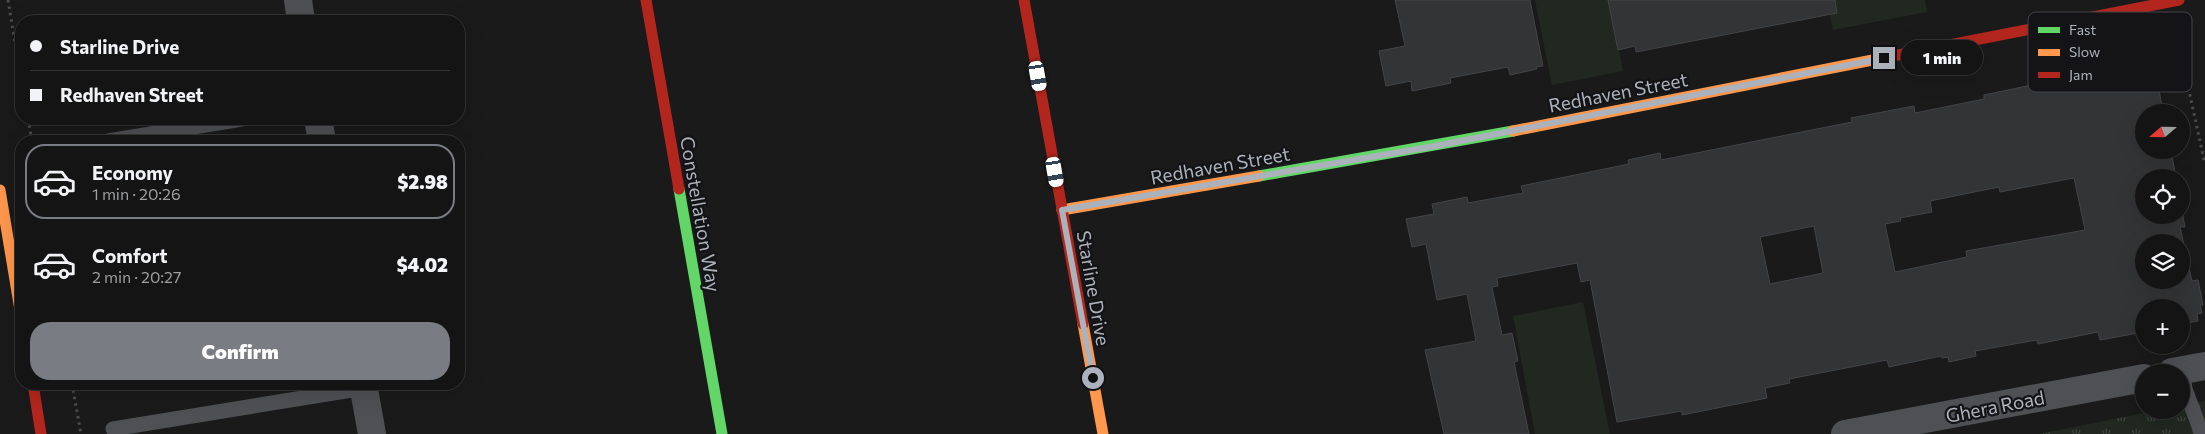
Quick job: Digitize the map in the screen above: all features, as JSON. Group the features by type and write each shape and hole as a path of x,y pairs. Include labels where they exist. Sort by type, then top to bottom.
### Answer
{"street":[{"path":"298,0 300,15"},
{"name":"Constellation Way","path":"646,0 722,434"},
{"name":"Starline Drive","path":"1024,0 1103,434"},
{"name":"Redhaven Street","path":"2118,12 2179,0"},
{"name":"Redhaven Street","path":"1062,210 1435,146 2028,30"},
{"path":"0,190 15,280"},
{"name":"Ghera Road","path":"1846,434 2135,380"},
{"path":"34,390 41,434"},
{"path":"365,390 372,434"}],"lane":[{"path":"145,135 205,125"},
{"path":"113,429 341,390"},
{"path":"2190,400 2202,434"}],"path":[{"path":"8,0 15,43"},
{"path":"2189,92 2205,164"},
{"path":"73,390 81,434"}],"green space":[{"path":"1535,0 1609,0 1623,71 1552,85"},
{"path":"1827,0 1925,0 1927,12 1833,30"},
{"path":"1583,302 1610,434 1535,434 1513,316"},
{"path":"2205,401 2205,434 2039,434 2135,415 2135,419 2190,419 2190,404"}],"building":[{"path":"1395,0 1530,0 1543,66 1510,75 1508,67 1450,78 1451,83 1412,91 1411,81 1386,86 1379,51 1405,46"},
{"path":"1608,0 1835,0 1837,13 1636,52 1635,46 1618,50"},
{"path":"2028,86 2028,92 2159,92 2162,104 2135,104 2135,159 2173,159 2174,169 2135,169 2135,224 2184,224 2185,227 2180,227 2182,234 2135,234 2135,289 2190,289 2190,272 2192,281 2198,280 2203,305 2200,305 2202,313 2197,314 2198,321 2190,322 2190,299 2135,299 2135,334 2100,340 2098,332 2038,344 2037,340 1975,351 1976,356 1949,362 1948,357 1942,358 1941,356 1889,367 1887,360 1789,379 1790,383 1765,388 1767,398 1682,415 1682,411 1617,422 1590,280 1581,282 1577,263 1497,278 1498,286 1492,287 1502,335 1512,333 1518,361 1514,362 1529,434 1444,434 1425,350 1476,341 1467,294 1437,300 1426,244 1412,247 1406,219 1434,214 1432,204 1467,197 1468,203 1523,193 1521,186 1629,164 1628,160 1660,153 1661,160 1852,122 1851,118 1914,106 1915,113 1984,99 1984,95","holes":["2074,178 2085,230 1966,251 1967,257 1895,272 1885,224 1901,221 1900,218 1932,212 1930,201 1999,187 2000,192","1814,226 1823,273 1770,284 1760,237"]}],"traffic: fast":[{"path":"1259,176 1513,131"},
{"path":"679,189 722,434"}],"traffic: slow":[{"path":"1513,131 1893,56"},
{"path":"1062,210 1259,176"},
{"path":"0,190 15,280"},
{"path":"1083,324 1103,434"}],"traffic: jam":[{"path":"646,0 679,189"},
{"path":"1024,0 1083,324"},
{"path":"2118,12 2179,0"},
{"path":"1893,56 2028,30"},
{"path":"34,390 41,434"}],"route":[{"path":"1093,378 1062,210 1435,146 1884,58"}]}
